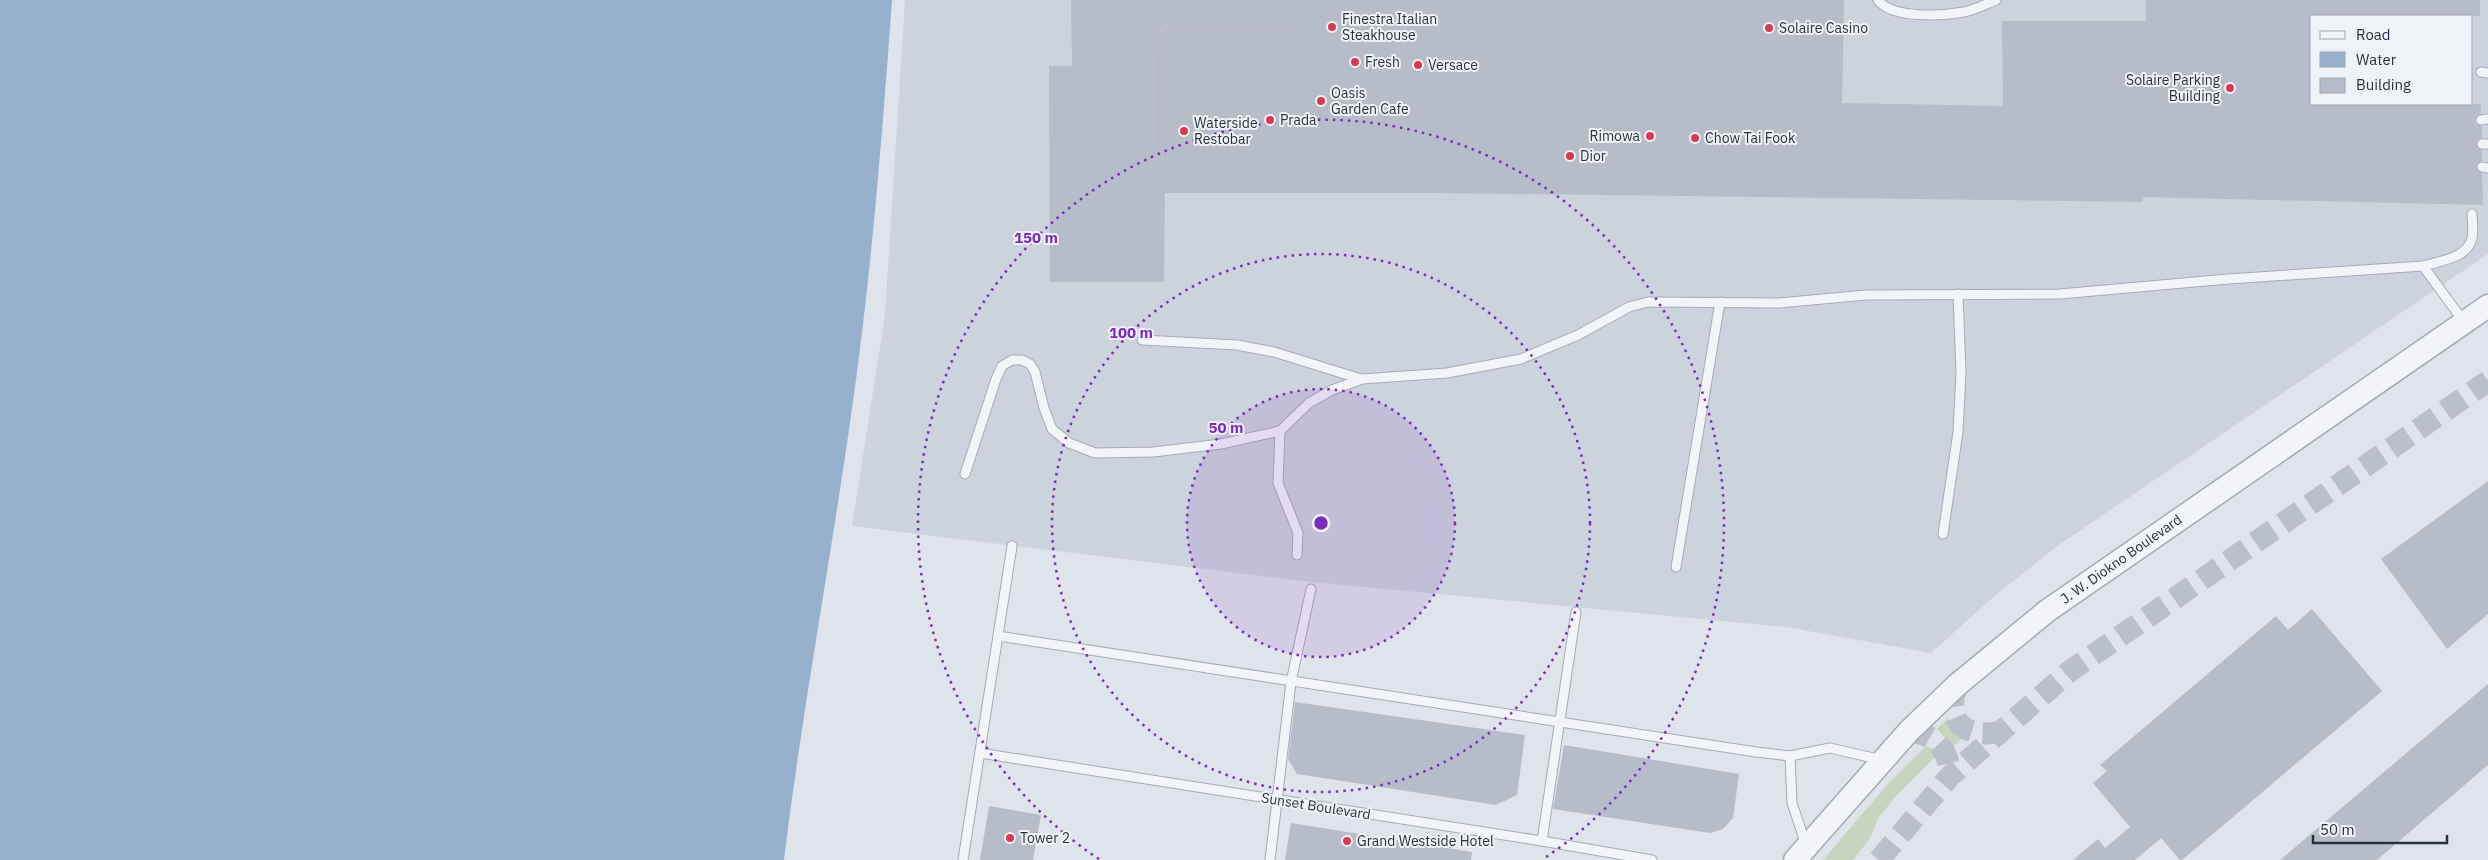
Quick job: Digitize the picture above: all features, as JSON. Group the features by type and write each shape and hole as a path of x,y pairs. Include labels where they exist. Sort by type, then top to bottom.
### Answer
{"street":[{"name":"J. W. Diokno Boulevard","path":"1800,853 1882,760 1957,685 2047,611 2488,306"}],"lane":[{"path":"1878,0 1889,9 1902,13 1936,14 1965,12 1996,0"},
{"path":"965,474 996,379 1002,366 1012,360 1022,360 1030,364 1035,372 1044,408 1052,429 1069,443 1095,453 1153,452 1221,444 1280,430 1309,403 1332,390 1362,379 1447,372 1522,359 1578,335 1629,307 1648,302 1779,303 1866,295 2060,294 2228,279 2423,266 2452,258 2468,248 2472,238 2472,214"},
{"path":"2423,266 2464,323"},
{"path":"1943,534 1958,432 1961,373 1958,294"},
{"path":"1676,567 1720,302"},
{"path":"1142,340 1237,345 1274,352 1362,379"},
{"path":"1280,430 1278,483 1298,532 1296,555"},
{"path":"963,860 1012,546"},
{"path":"1270,860 1291,682 1311,589"},
{"path":"1542,841 1576,612"},
{"path":"998,636 1291,682 1559,720 1790,756 1830,748 1882,760"},
{"name":"Sunset Boulevard","path":"980,753 1652,860"},
{"path":"1790,756 1792,803 1800,853"}],"path":[{"path":"1154,143 1154,60 1164,26 1296,30"}],"shaded area":[{"path":"905,0 2488,0 2488,254 2060,544 1999,592 1931,653 1786,627 1311,582 852,526 885,315"}],"green space":[{"path":"1948,718 1952,727 1963,738 1951,748 1948,741 1937,729"},
{"path":"1926,746 1936,749 1936,756 1895,797 1879,817 1870,838 1853,860 1823,860 1886,786"}],"water":[{"path":"0,0 892,0 875,208 858,364 799,749 784,860 0,860"}],"building":[{"path":"1071,0 1844,0 1842,103 2003,106 2002,21 2146,21 2146,0 2480,0 2480,16 2310,15 2310,105 2481,104 2481,114 2477,115 2475,120 2476,124 2482,126 2482,138 2477,140 2476,144 2482,150 2482,161 2476,166 2478,171 2482,173 2483,205 2143,197 2143,202 1437,193 1165,193 1164,282 1050,282 1049,66 1072,66"},
{"path":"2488,481 2488,614 2447,649 2381,559"},
{"path":"2312,609 2382,691 2182,860 2161,838 2135,860 2073,860 2098,839 2105,848 2130,827 2093,783 2107,771 2100,765 2276,616 2288,630"},
{"path":"2488,684 2488,765 2377,860 2280,860"},
{"path":"1295,702 1525,735 1517,795 1496,805 1297,774 1288,759"},
{"path":"1564,745 1739,774 1733,818 1723,829 1710,833 1553,809"},
{"name":"Tower 2","path":"989,806 1041,815 1033,860 980,860"},
{"name":"Grand Westside Hotel","path":"1291,823 1472,852 1471,860 1285,860"}],"tunnel":[{"path":"1879,860 1950,776 2070,671 2488,381"},
{"path":"1957,685 1953,708 1960,724 1976,732 1999,732"},
{"path":"1909,731 1927,736 1939,745 1947,758 1950,776"}],"place":[{"name":"Finestra Italian Steakhouse","path":"1332,27"},
{"name":"Solaire Casino","path":"1769,28"},
{"name":"Fresh","path":"1355,62"},
{"name":"Versace","path":"1418,65"},
{"name":"Solaire Parking Building","path":"2230,88"},
{"name":"Oasis Garden Cafe","path":"1321,101"},
{"name":"Prada","path":"1270,120"},
{"name":"Waterside Restobar","path":"1184,131"},
{"name":"Rimowa","path":"1650,136"},
{"name":"Chow Tai Fook","path":"1695,138"},
{"name":"Dior","path":"1570,156"},
{"name":"Tower 2","path":"1010,838"},
{"name":"Grand Westside Hotel","path":"1347,841"}]}
